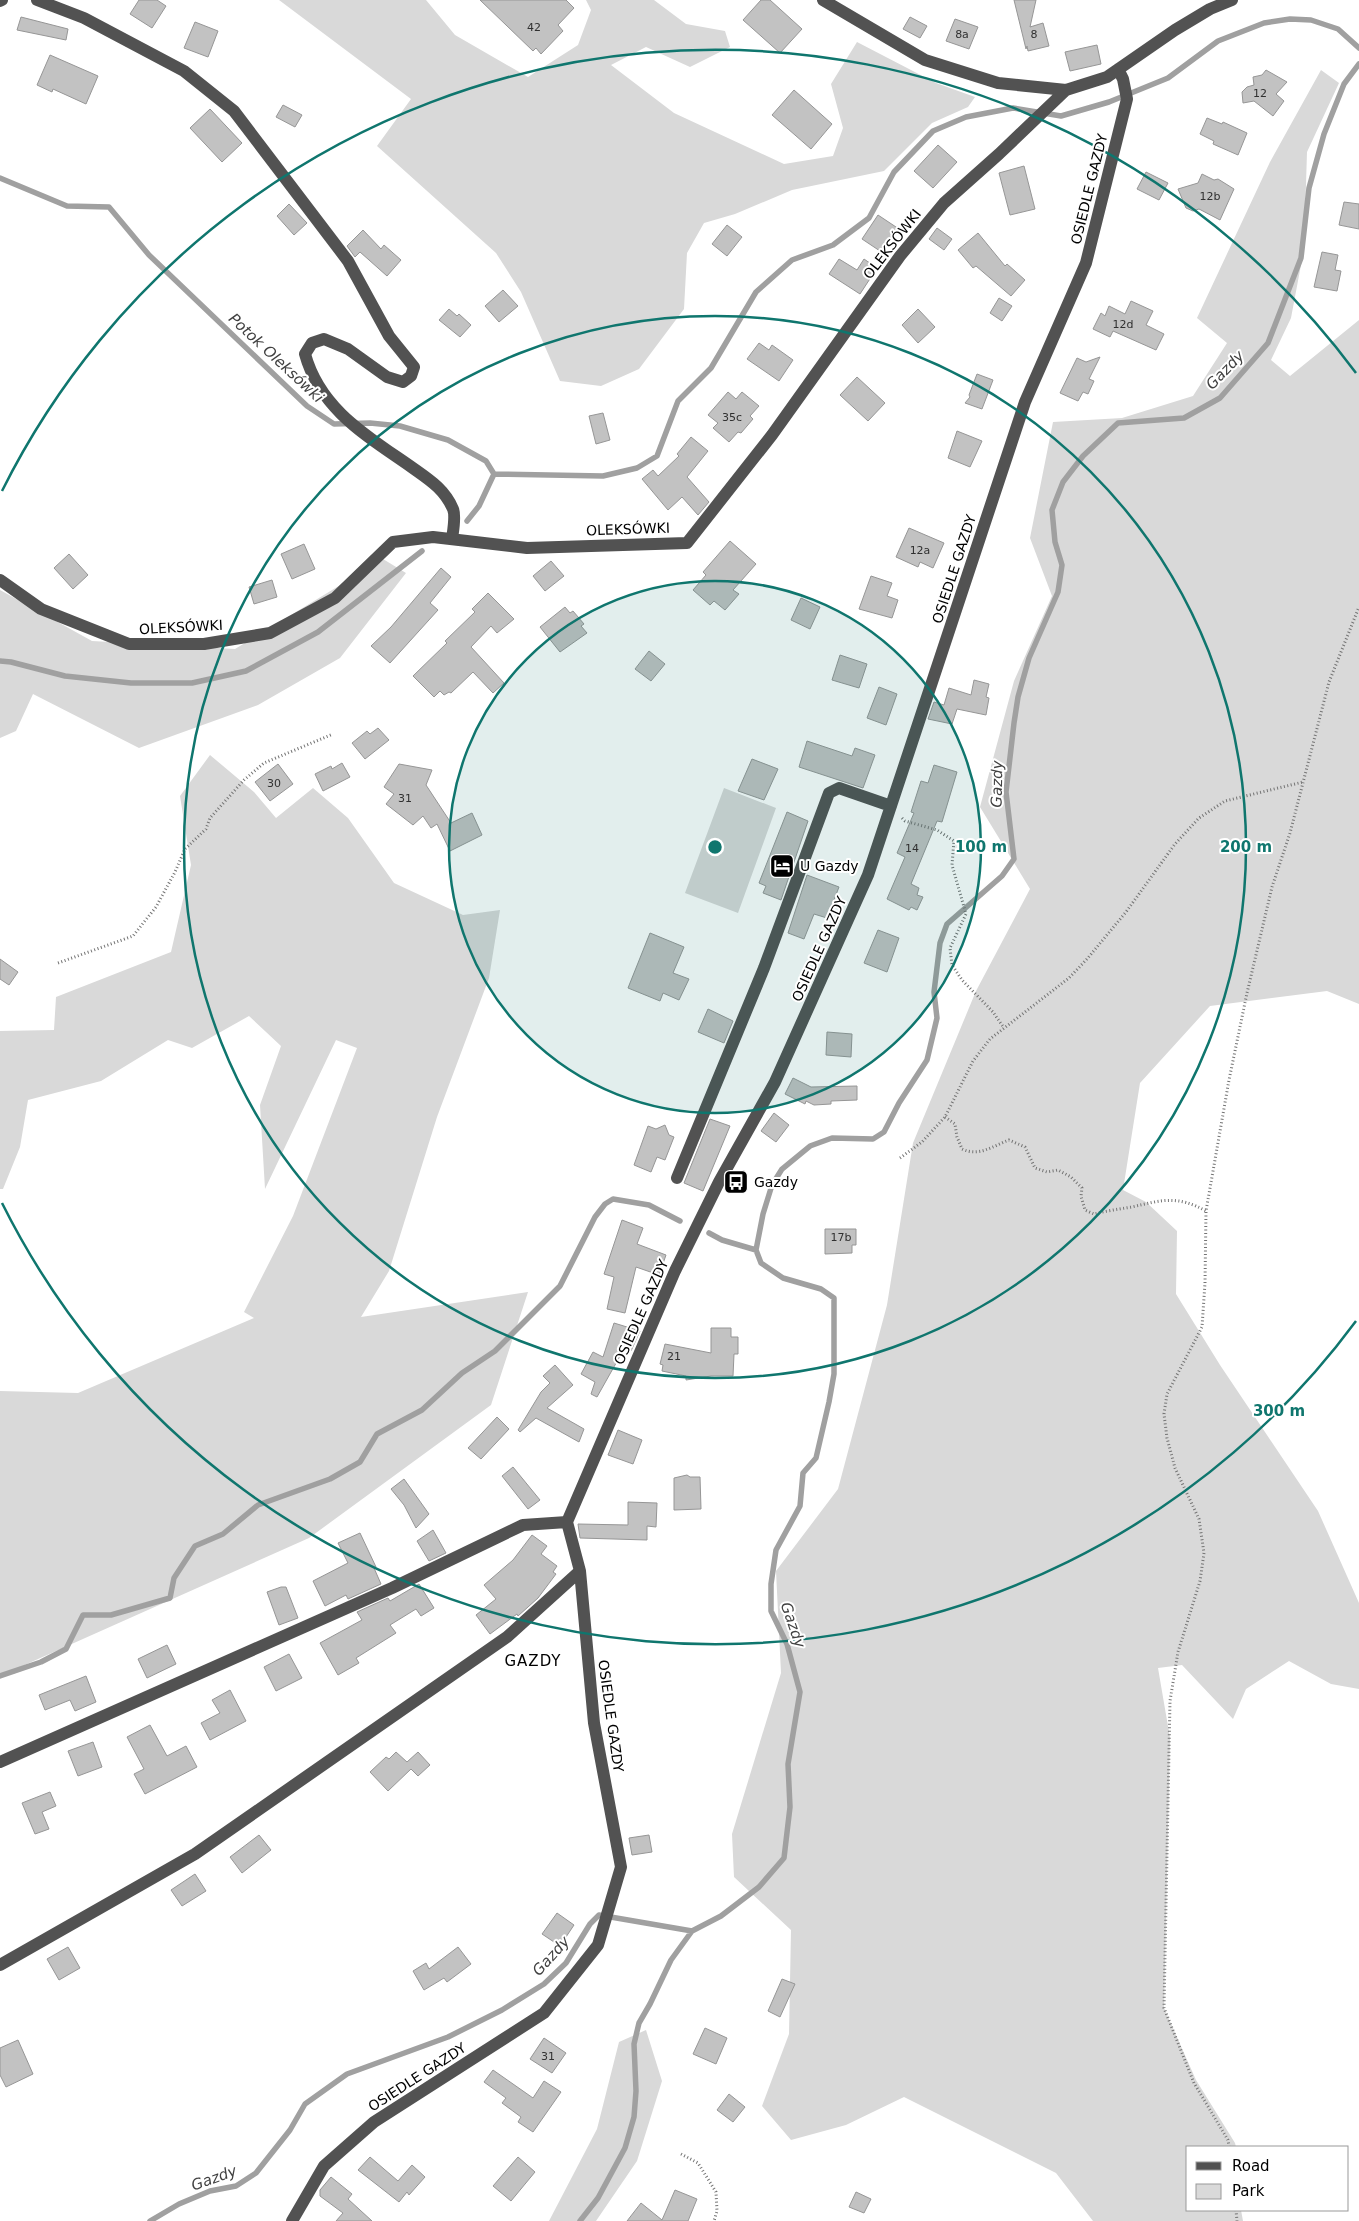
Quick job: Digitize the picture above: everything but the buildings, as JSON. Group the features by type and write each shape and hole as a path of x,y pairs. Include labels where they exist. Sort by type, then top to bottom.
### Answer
{"street":[{"path":"37,0 84,18 184,71 234,111 348,261 389,336 414,367 411,376 403,382 387,377 348,349 324,339 312,343 305,354 310,373 328,400 359,431 440,487 454,511 452,539"},
{"path":"823,0 925,60 998,83 1066,90"},
{"path":"1121,74 1174,30 1210,9 1232,0"},
{"name":"OLEKSÓWKI","path":"0,580 41,609 128,644 204,644 270,633 335,598 393,542 433,537 527,548 687,543 772,435 900,256 944,203 1018,137 1066,90 1121,74"},
{"name":"OSIEDLE GAZDY","path":"292,2221 324,2166 374,2122 544,2013 598,1945 621,1867 594,1723 580,1571 567,1522 675,1271 719,1182 775,1082 868,875 1025,402 1086,263 1127,99 1121,74"},
{"path":"676,1178 764,968 830,793 838,788 891,806"},
{"path":"0,1762 392,1588 523,1525 567,1522"},
{"path":"0,1965 195,1854 507,1637 580,1571"}],"path":[{"path":"1229,2146 1228,2140 1194,2084 1164,2008 1170,1702 1178,1652 1200,1581 1204,1553 1199,1519 1176,1468 1167,1438 1164,1414 1167,1394 1202,1327 1206,1211 1229,1080 1272,886 1304,782 1329,682 1359,607"},
{"path":"58,963 133,936 156,907 185,849 206,829 210,818 244,780 264,763 333,734"},
{"path":"900,1158 922,1142 945,1117 974,1061 990,1039 1069,978 1088,959 1126,912 1175,844 1199,818 1225,801 1304,782"},
{"path":"891,806 905,821 937,830 954,841 952,865 966,914 950,948 952,965 962,980 993,1012 1004,1028"},
{"path":"945,1117 955,1124 956,1137 962,1149 971,1153 983,1151 1009,1140 1025,1147 1035,1168 1047,1172 1058,1170 1071,1177 1082,1188 1081,1196 1085,1210 1094,1214 1160,1200 1175,1199 1194,1204 1206,1211"},
{"path":"681,2154 698,2163 716,2192 717,2211 714,2221"}],"green space":[{"path":"279,0 426,0 455,35 528,77 578,45 591,10 586,0 654,0 686,24 725,31 730,47 690,67 646,47 611,65 674,113 784,164 833,156 843,128 831,84 857,42 936,83 975,97 968,107 932,123 884,171 792,190 735,214 704,223 687,253 684,309 639,369 601,386 560,381 521,292 496,253 377,146 411,99"},
{"path":"1321,70 1339,83 1307,152 1304,249 1291,318 1271,360 1290,376 1359,320 1359,1004 1327,991 1210,1006 1140,1083 1123,1190 1146,1202 1177,1231 1176,1294 1220,1365 1318,1511 1359,1603 1359,1689 1331,1684 1289,1661 1246,1689 1233,1719 1182,1665 1158,1668 1170,1738 1164,2008 1196,2080 1236,2146 1186,2146 1186,2211 1241,2211 1243,2221 1093,2221 1056,2173 904,2097 846,2125 791,2140 762,2106 789,2034 791,1930 734,1877 732,1834 781,1673 776,1571 838,1489 887,1305 913,1143 976,991 1030,889 980,807 1014,681 1052,596 1030,538 1053,422 1122,418 1193,396 1227,343 1197,318 1270,162"},
{"path":"383,559 406,573 340,658 258,705 139,748 33,694 16,731 0,738 0,590 92,641 235,649"},
{"path":"210,755 254,792 276,818 313,788 348,818 394,883 463,915 500,910 489,978 437,1117 389,1271 361,1317 528,1292 491,1405 309,1538 0,1676 0,1391 78,1393 254,1318 244,1312 293,1216 357,1048 336,1040 265,1189 260,1105 281,1046 249,1016 192,1048 168,1040 101,1081 28,1100 20,1147 3,1189 0,1189 0,1031 54,1030 56,997 171,952 191,865 180,796"},
{"path":"724,788 776,808 738,913 685,893"},
{"path":"646,2030 662,2081 637,2161 596,2221 549,2221 597,2129 619,2042"}],"waterway":[{"name":"Potok Oleksówki","path":"0,178 67,206 109,207 149,255 307,406 334,424 370,423 400,426 448,440 486,461 494,474 603,476 637,468 657,456 678,401 711,368 756,292 792,260 833,245 869,218 894,172 933,131 966,117 1013,108 1061,116 1109,102 1168,78 1218,41 1264,23 1290,19 1311,20 1338,29 1359,48"},
{"name":"Gazdy","path":"150,2221 179,2204 210,2191 236,2186 256,2173 290,2130 305,2104 347,2074 448,2037 502,2010 544,1984 566,1963 590,1924 599,1915 692,1931 721,1916 759,1887 784,1858 790,1807 788,1764 800,1692 787,1644 771,1611 771,1584 776,1550 800,1506 803,1473 816,1458 829,1402 834,1374 834,1298 821,1289 783,1278 761,1263 756,1250 763,1214 772,1185 782,1169 810,1146 832,1138 873,1139 884,1132 899,1103 927,1060 937,1018 934,992 940,943 947,924 1002,876 1014,859 1006,792 1014,723 1018,697 1029,658 1058,592 1062,565 1055,542 1052,510 1063,482 1083,456 1118,423 1184,418 1220,398 1268,343 1301,258 1309,188 1324,134 1344,84 1359,64"},
{"path":"467,521 479,506 494,474"},
{"path":"0,661 65,676 131,683 192,683 246,671 318,632 422,551"},
{"path":"0,1676 41,1662 66,1649 83,1615 111,1615 170,1598 174,1578 195,1546 223,1534 258,1505 330,1479 360,1462 377,1434 422,1410 462,1373 495,1351 560,1286 595,1217 605,1204 613,1199 649,1205 680,1221"},
{"path":"709,1233 722,1240 756,1250"},
{"path":"580,2221 598,2198 625,2148 634,2117 636,2091 634,2044 639,2023 671,1960 692,1931"}],"place":[{"name":"U Gazdy","path":"782,866"},
{"name":"Gazdy","path":"736,1182"}],"district":[{"name":"GAZDY","path":"533,1661"}]}
